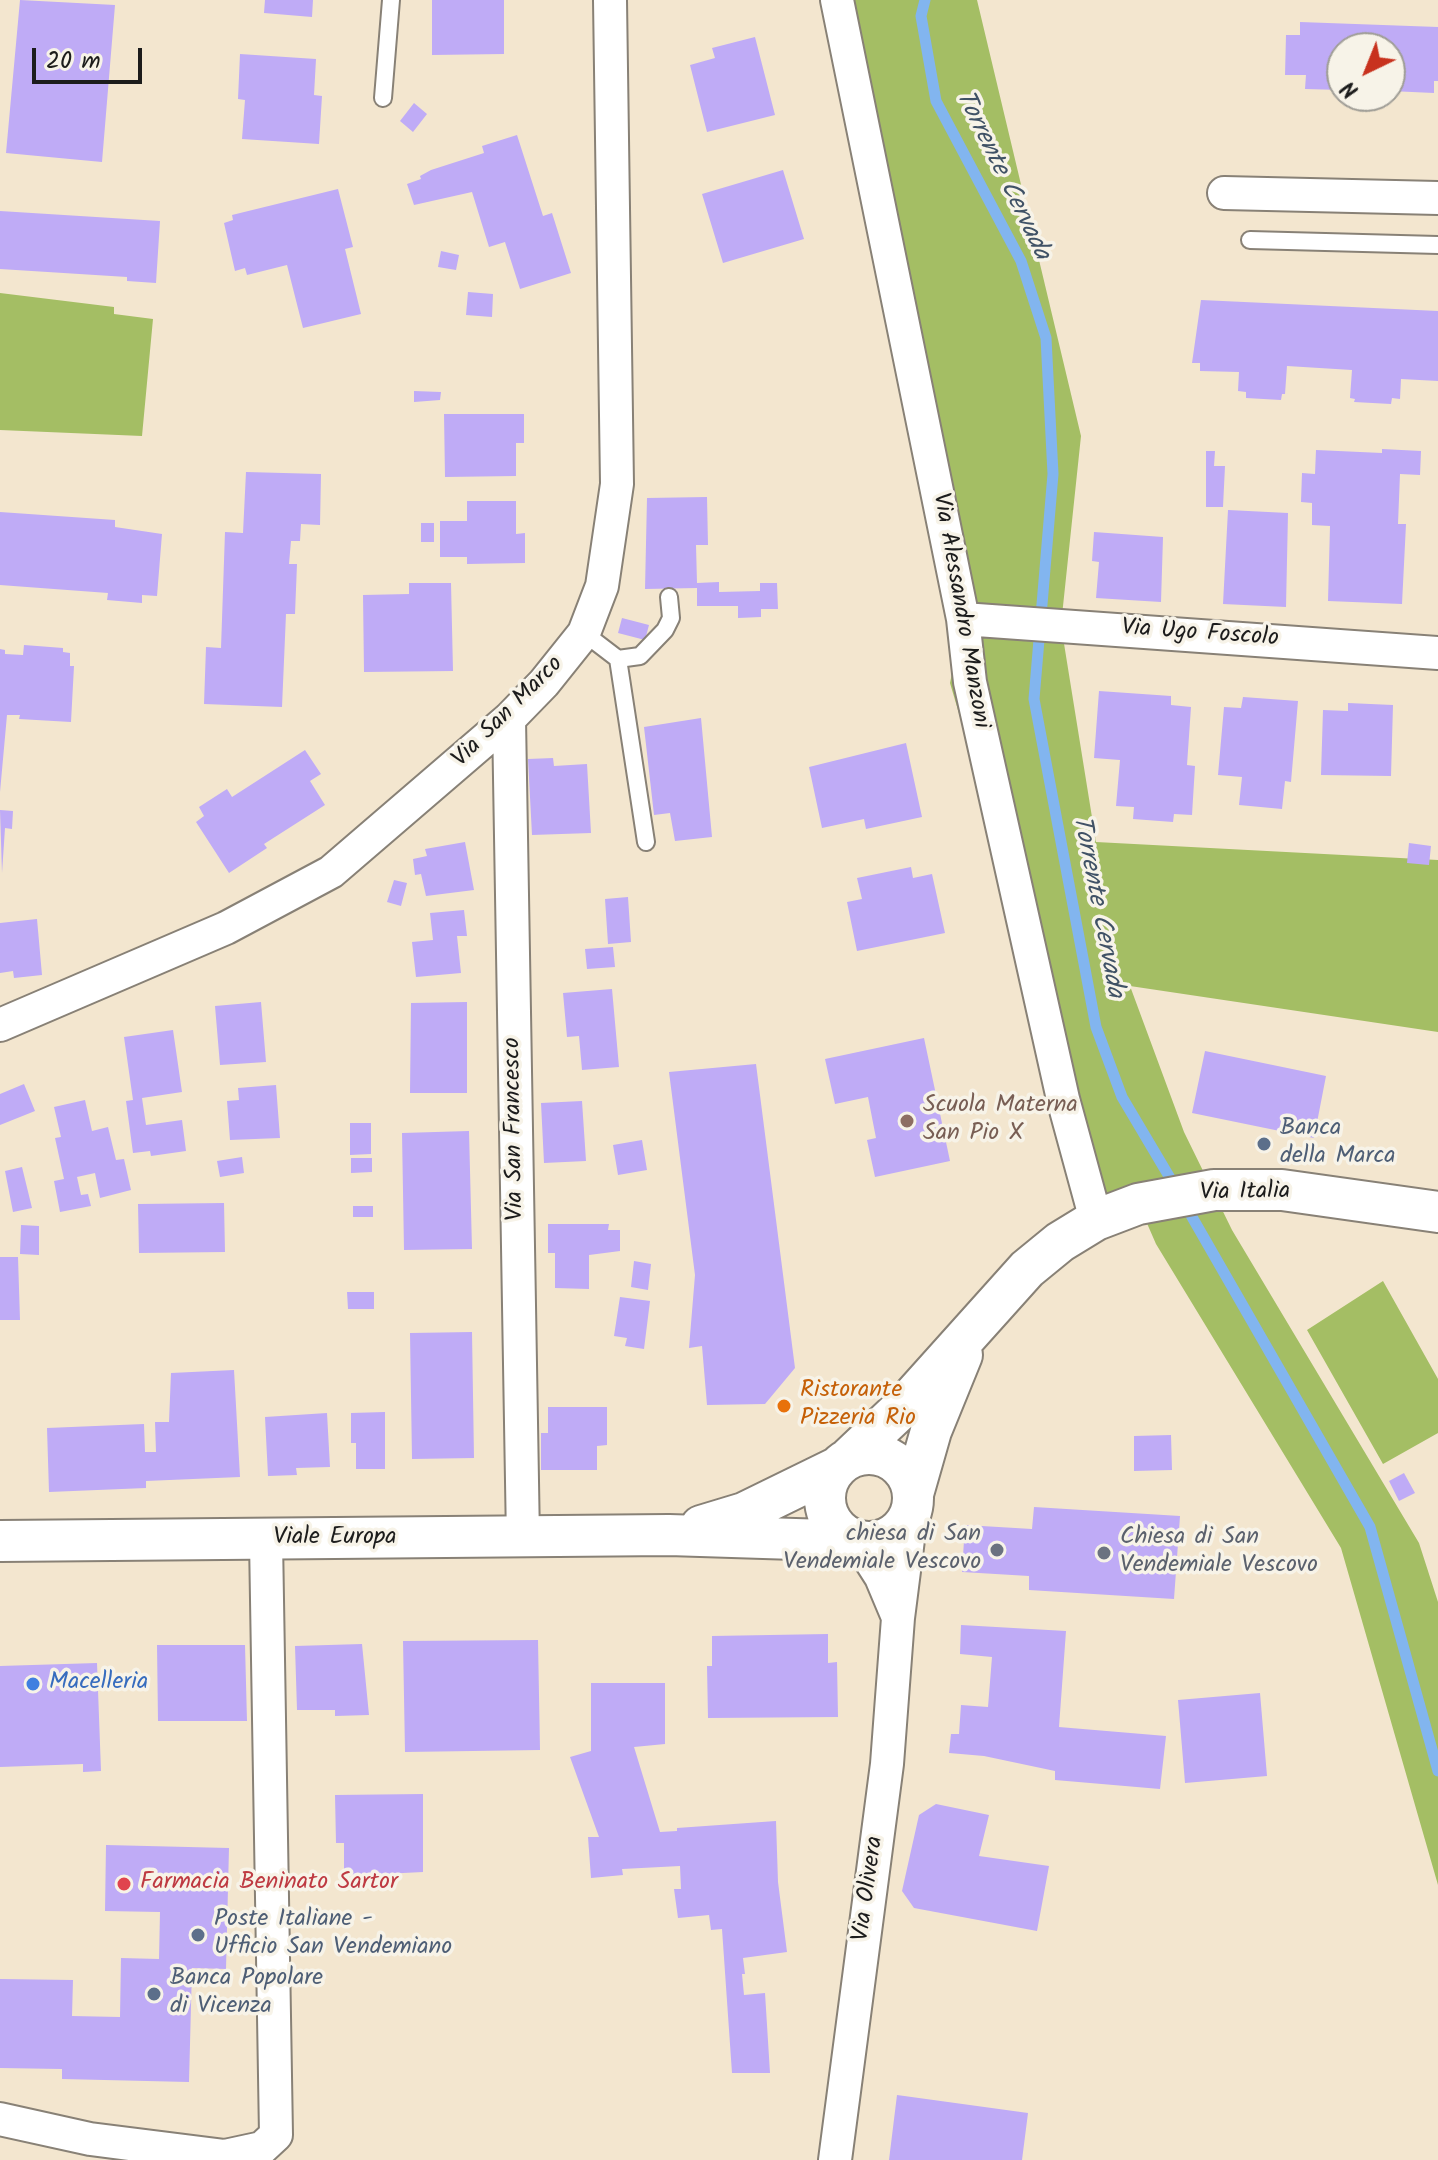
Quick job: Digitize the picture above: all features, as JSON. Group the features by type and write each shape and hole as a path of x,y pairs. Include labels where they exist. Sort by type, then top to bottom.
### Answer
{"street":[{"name":"Via San Marco","path":"0,1025 226,928 301,890 366,845 509,719 544,683 584,633 602,586 617,484 610,0"},
{"name":"Via Alessandro Manzoni","path":"837,0 963,619 973,697 1063,1099 1096,1220"},
{"path":"1224,193 1438,198"},
{"name":"Via Ugo Foscolo","path":"963,619 1438,653"},
{"name":"Via San Francesco","path":"509,719 523,1539"},
{"name":"Via Italia","path":"1060,1242 1096,1220 1138,1204 1214,1190 1282,1190 1438,1212"},
{"name":"Viale Europa","path":"669,1535 744,1513 842,1463 905,1405 1027,1269 1060,1242"},
{"name":"Viale Europa","path":"913,1501 931,1431 972,1328"},
{"path":"862,1454 891,1459 910,1480 913,1501 907,1521 886,1539 858,1541 844,1535 827,1510 825,1495 842,1463 862,1454"},
{"name":"Via Olivera","path":"835,2160 887,1764 898,1618 913,1501"},
{"name":"Viale Europa","path":"0,1541 523,1539 669,1535 858,1541"},
{"path":"0,2119 90,2139 225,2156 262,2148 276,2135 266,1540"},
{"name":"Via Olivera","path":"858,1541 881,1577 898,1618"}],"lane":[{"path":"383,98 391,0"},
{"path":"1250,240 1438,245"},
{"path":"618,659 640,656 653,647 671,618 669,597"},
{"path":"584,633 618,659 646,842"}],"green space":[{"path":"837,0 977,0 1081,436 1061,625 1096,842 1438,860 1438,1032 1130,986 1184,1132 1232,1230 1419,1543 1438,1602 1438,1885 1341,1548 1156,1244 1139,1205 1096,1220 1032,962 950,683 963,619"},
{"path":"0,293 114,307 114,314 153,319 142,436 0,430"},
{"path":"1383,1281 1438,1379 1438,1433 1383,1464 1307,1330"}],"building":[{"path":"20,0 115,5 102,162 6,153"},
{"path":"265,0 313,0 312,17 264,13"},
{"path":"432,0 504,0 504,54 432,55"},
{"path":"1300,22 1438,27 1438,81 1434,81 1434,93 1406,92 1406,32 1326,32 1326,90 1305,89 1306,75 1285,75 1286,35 1300,35"},
{"path":"755,37 775,115 707,132 690,65 715,58 712,48"},
{"path":"240,54 316,59 314,95 322,96 319,144 242,139 245,100 238,99"},
{"path":"414,103 427,114 413,132 400,121"},
{"path":"517,135 543,216 552,213 571,273 520,289 505,242 489,247 472,192 414,205 407,184 421,179 420,176 431,170 484,153 482,146"},
{"path":"783,170 804,239 723,263 702,194"},
{"path":"338,189 353,247 345,249 361,314 303,328 287,265 247,275 245,268 235,271 224,223 233,220 232,215"},
{"path":"0,211 160,221 156,283 127,281 127,277 0,269"},
{"path":"441,251 459,255 456,270 438,267"},
{"path":"468,292 493,294 492,317 466,315"},
{"path":"1201,300 1438,311 1438,381 1401,379 1400,399 1392,398 1391,404 1354,402 1355,399 1350,398 1352,370 1287,366 1285,394 1282,394 1281,400 1246,398 1246,392 1238,391 1239,372 1200,371 1200,363 1192,363"},
{"path":"414,391 441,392 440,400 414,402"},
{"path":"444,414 524,414 524,443 516,443 516,476 445,477"},
{"path":"1382,449 1421,451 1420,475 1400,474 1398,524 1406,524 1402,604 1328,601 1330,526 1312,525 1312,503 1301,502 1302,473 1315,474 1316,450 1382,453"},
{"path":"1206,451 1215,451 1214,466 1225,466 1223,507 1206,507"},
{"path":"246,472 321,474 320,525 301,524 300,541 291,541 289,564 297,564 295,614 286,614 282,707 204,704 206,647 221,648 225,532 243,533"},
{"path":"707,497 708,545 696,545 697,583 719,582 719,592 760,591 760,583 777,583 778,609 761,609 761,617 738,618 738,606 697,606 697,588 645,589 647,498"},
{"path":"467,501 516,501 516,534 525,533 525,563 467,564 467,557 440,557 440,521 467,521"},
{"path":"1228,510 1288,513 1286,607 1223,604"},
{"path":"0,512 115,520 115,527 162,534 157,596 142,595 142,603 107,600 108,593 0,585"},
{"path":"421,523 434,523 434,542 421,542"},
{"path":"1094,532 1163,537 1161,602 1096,598 1099,562 1092,561"},
{"path":"409,583 451,583 453,671 364,672 363,595 409,594"},
{"path":"622,618 649,625 645,640 618,633"},
{"path":"24,645 63,648 63,652 70,653 70,666 74,666 71,722 19,719 20,715 7,715 0,792 0,649 5,650 5,654 23,655"},
{"path":"1099,691 1171,696 1171,705 1191,707 1187,765 1195,766 1192,815 1174,814 1173,822 1133,819 1134,807 1116,806 1120,760 1094,758"},
{"path":"1243,697 1298,701 1291,782 1285,781 1282,809 1239,805 1242,777 1218,775 1224,707 1241,708"},
{"path":"1348,703 1393,705 1391,776 1321,775 1323,710 1348,711"},
{"path":"701,718 712,837 675,841 670,813 654,815 644,727"},
{"path":"906,743 922,817 866,829 864,819 822,828 809,767"},
{"path":"305,750 321,774 310,781 325,805 264,844 267,848 229,873 196,822 204,816 199,807 227,789 232,797"},
{"path":"553,758 554,766 587,764 591,833 532,835 528,759"},
{"path":"0,810 13,811 12,829 5,828 2,873"},
{"path":"465,842 474,890 426,896 421,874 415,875 413,859 427,856 425,849"},
{"path":"1409,843 1431,846 1429,865 1407,863"},
{"path":"911,867 913,878 932,874 945,933 857,951 847,902 862,899 857,878"},
{"path":"394,880 407,883 401,906 387,902"},
{"path":"628,897 631,942 608,944 605,899"},
{"path":"464,910 467,936 457,936 461,973 416,977 412,942 433,940 430,913"},
{"path":"37,919 42,975 14,978 13,971 0,973 0,923"},
{"path":"613,947 615,967 587,969 585,949"},
{"path":"612,989 619,1067 582,1070 579,1036 567,1037 563,993"},
{"path":"261,1002 266,1062 220,1065 215,1006"},
{"path":"467,1002 467,1093 410,1093 411,1003"},
{"path":"173,1030 182,1092 142,1098 146,1125 182,1120 186,1151 151,1156 150,1151 133,1153 126,1101 133,1100 124,1037"},
{"name":"Scuola Materna San Pio X","path":"924,1038 950,1161 875,1177 867,1140 876,1138 868,1097 835,1104 825,1059"},
{"path":"1205,1051 1326,1076 1314,1138 1192,1113"},
{"path":"756,1064 795,1368 765,1404 707,1405 702,1346 689,1348 695,1275 669,1072"},
{"path":"24,1084 35,1111 0,1125 0,1094"},
{"path":"276,1085 280,1138 230,1140 227,1101 239,1100 238,1088"},
{"path":"85,1100 92,1131 108,1127 116,1160 124,1159 131,1190 100,1198 95,1173 77,1177 81,1195 88,1194 91,1206 60,1212 54,1181 64,1179 55,1138 61,1137 54,1107"},
{"path":"582,1101 586,1161 544,1163 541,1103"},
{"path":"350,1123 371,1123 371,1154 350,1155"},
{"path":"469,1131 472,1249 404,1250 402,1133"},
{"path":"642,1140 647,1170 618,1175 613,1145"},
{"path":"242,1157 244,1173 220,1177 217,1161"},
{"path":"351,1158 372,1158 372,1172 351,1173"},
{"path":"22,1167 32,1208 13,1212 5,1171"},
{"path":"224,1203 225,1252 139,1253 138,1204"},
{"path":"353,1206 373,1206 373,1217 353,1217"},
{"path":"548,1224 609,1224 608,1230 620,1230 620,1251 589,1255 589,1289 555,1288 555,1253 548,1253"},
{"path":"21,1225 39,1226 39,1255 20,1254"},
{"path":"0,1257 18,1257 20,1320 0,1320"},
{"path":"634,1261 651,1264 648,1290 631,1287"},
{"path":"347,1292 374,1292 374,1309 348,1309"},
{"path":"620,1297 650,1301 644,1349 625,1346 627,1338 614,1336"},
{"path":"472,1332 474,1458 412,1459 410,1333"},
{"path":"234,1370 240,1477 146,1481 146,1488 49,1492 47,1428 144,1424 145,1452 156,1452 155,1422 169,1422 171,1373"},
{"path":"548,1407 607,1407 607,1445 597,1446 597,1470 541,1470 541,1433 548,1433"},
{"path":"385,1412 385,1469 356,1469 356,1443 351,1443 351,1413"},
{"path":"327,1413 330,1467 296,1468 297,1475 268,1476 265,1417"},
{"path":"1171,1435 1172,1470 1134,1471 1134,1436"},
{"path":"1404,1473 1415,1493 1399,1501 1389,1481"},
{"name":"Chiesa di San Vendemiale Vescovo","path":"1034,1507 1180,1516 1174,1599 1029,1590 1029,1576 962,1572 965,1525 1032,1529"},
{"path":"961,1625 1066,1631 1059,1727 1166,1736 1160,1789 1055,1780 1055,1771 984,1756 949,1753 951,1734 959,1734 961,1705 988,1707 992,1657 960,1654"},
{"path":"828,1634 828,1663 837,1662 838,1717 708,1718 707,1666 712,1666 712,1636"},
{"path":"538,1640 540,1750 405,1752 403,1641"},
{"path":"362,1644 369,1715 335,1716 335,1710 297,1710 295,1646"},
{"path":"157,1645 245,1645 247,1721 158,1721"},
{"path":"97,1663 101,1771 83,1772 83,1764 0,1767 0,1666"},
{"path":"591,1683 665,1683 665,1744 634,1747 660,1832 776,1821 778,1882 787,1952 743,1958 745,1974 742,1974 744,1995 765,1993 770,2073 732,2073 722,1929 711,1930 709,1915 678,1918 674,1889 681,1889 680,1866 622,1869 623,1875 591,1878 588,1837 599,1837 570,1757 591,1751"},
{"path":"1260,1693 1267,1776 1185,1783 1178,1700"},
{"path":"423,1794 423,1872 344,1876 344,1843 336,1843 335,1795"},
{"path":"936,1804 989,1815 979,1856 1049,1866 1037,1931 914,1908 902,1891 919,1815"},
{"path":"106,1845 229,1848 226,1969 192,1968 189,2082 62,2079 62,2069 0,2068 0,1979 73,1980 72,2016 120,2017 121,1958 159,1959 160,1912 105,1911"},
{"path":"897,2095 1028,2113 1022,2160 889,2160"}],"waterway":[{"name":"Torrente Cervada","path":"925,0 921,16 936,101 1021,261 1046,338 1053,474 1034,699 1096,1027 1122,1097 1176,1188"},
{"name":"Torrente Cervada","path":"1184,1203 1370,1527 1438,1771"}],"place":[{"name":"Scuola Materna San Pio X","path":"907,1121"},
{"name":"Banca della Marca","path":"1264,1144"},
{"name":"Ristorante Pizzeria Rio","path":"784,1406"},
{"name":"chiesa di San Vendemiale Vescovo","path":"997,1550"},
{"name":"Chiesa di San Vendemiale Vescovo","path":"1104,1553"},
{"name":"Macelleria","path":"33,1684"},
{"name":"Farmacia Beninato Sartor","path":"124,1884"},
{"name":"Poste Italiane - Ufficio San Vendemiano","path":"198,1935"},
{"name":"Banca Popolare di Vicenza","path":"154,1994"}]}
